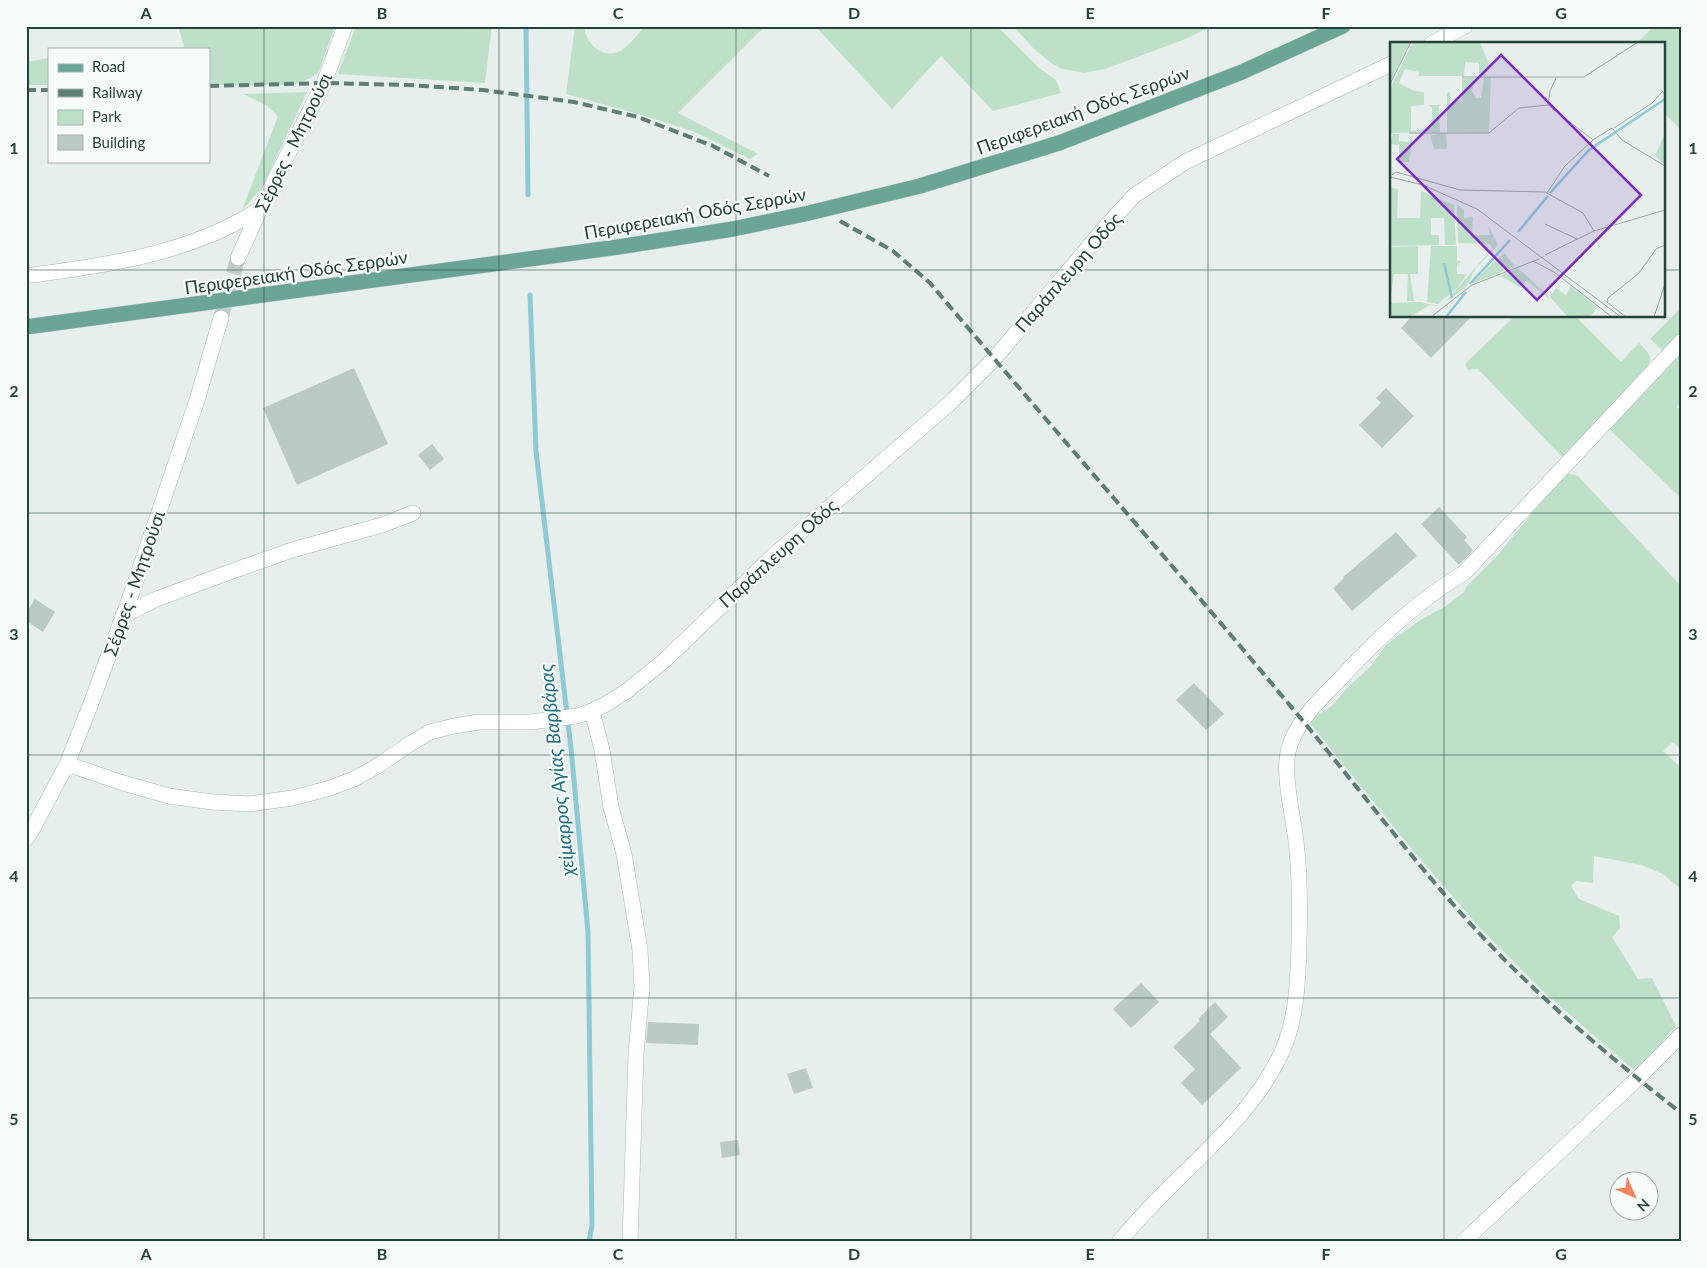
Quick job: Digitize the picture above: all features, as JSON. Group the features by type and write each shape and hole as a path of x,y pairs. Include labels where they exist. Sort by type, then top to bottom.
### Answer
{"main road":[{"name":"Περιφερειακή Οδός Σερρών","path":"26,327 520,261 733,229 809,213 920,186 1059,143 1242,72 1344,26"}],"street":[{"name":"Σέρρες - Μητρούσι","path":"238,258 260,209 324,83 345,26"},
{"path":"1435,42 1465,26"},
{"name":"Παράπλευρη Οδός","path":"66,764 169,796 212,802 250,804 292,798 327,789 354,779 380,765 408,744 430,732 479,722 531,722 584,713 628,690 666,660 772,557 950,403 994,359 1108,224 1135,195 1184,162 1390,64"},
{"path":"26,276 119,261 186,245 242,221 260,209"},
{"name":"Σέρρες - Μητρούσι","path":"26,839 66,764 123,616 197,400 221,318"},
{"path":"1119,1242 1139,1218 1256,1096 1280,1058 1297,996 1300,899 1296,843 1288,781 1288,754 1292,739 1303,721 1324,695 1376,640 1442,586 1466,572 1681,342"},
{"path":"123,616 154,600 227,573 292,550 382,525 413,513"},
{"path":"584,713 602,750 611,807 624,854 640,950 642,987 636,1053 630,1242"},
{"path":"1463,1242 1637,1079 1681,1034"}],"green space":[{"path":"178,26 335,26 319,71 313,77 292,85 210,85 210,48 182,48 184,46"},
{"path":"356,26 492,26 485,83 338,74"},
{"path":"575,26 584,26 585,33 592,45 603,52 609,53 623,49 645,26 765,26 678,113 758,154 750,159 695,132 566,94"},
{"path":"815,26 997,26 1039,68 1056,80 1061,93 993,111 941,56 892,109"},
{"path":"1013,26 1213,26 1183,40 1105,69 1084,73 1062,69 1051,63 1033,48"},
{"path":"1654,26 1681,26 1681,130 1664,113 1664,42 1638,42"},
{"path":"48,58 48,85 26,85 26,62"},
{"path":"307,92 262,188 242,210 278,116 266,105 243,94"},
{"path":"1681,308 1681,336 1666,351 1662,350 1650,339"},
{"path":"1513,318 1577,318 1621,362 1639,343 1650,357 1649,364 1564,459 1478,369 1468,370 1465,364"},
{"path":"1681,352 1681,403 1677,407 1681,410 1681,498 1607,427"},
{"path":"1565,473 1578,476 1681,586 1681,750 1673,742 1663,751 1681,768 1681,889 1663,874 1641,865 1594,856 1593,883 1576,881 1571,886 1579,899 1619,916 1620,928 1612,937 1638,979 1652,978 1676,1026 1636,1072 1545,993 1479,927 1405,841 1310,723 1315,716 1332,706 1347,688 1370,667 1387,644 1422,619 1446,606 1464,592 1467,586 1497,556"}],"building":[{"path":"1410,318 1470,318 1431,358 1401,328"},
{"path":"354,368 388,444 297,485 263,408"},
{"path":"1386,388 1414,416 1382,448 1359,425 1381,403 1376,398"},
{"path":"432,444 444,459 430,470 418,455"},
{"path":"1439,507 1467,537 1464,540 1473,550 1459,565 1421,524"},
{"path":"1396,532 1417,556 1352,611 1333,588 1343,577"},
{"path":"35,599 55,612 43,632 26,621 26,613"},
{"path":"1194,683 1224,714 1206,730 1176,700"},
{"path":"1141,983 1159,1002 1131,1028 1113,1009"},
{"path":"1215,1002 1228,1017 1210,1034 1241,1068 1202,1105 1181,1083 1195,1069 1173,1047 1200,1021 1198,1019"},
{"path":"648,1022 699,1024 698,1045 646,1043"},
{"path":"806,1068 813,1088 794,1094 787,1074"},
{"path":"738,1140 740,1155 722,1158 720,1142"}],"waterway":[{"name":"χείμαρρος Αγίας Βαρβάρας","path":"526,26 528,195"},
{"name":"χείμαρρος Αγίας Βαρβάρας","path":"530,295 536,451 571,748 588,932 592,1225 589,1242"}],"tunnel":[{"path":"221,318 238,258"}],"railway":[{"path":"210,86 324,83 409,85 483,90 574,102 638,117 713,146 769,176"},
{"path":"26,90 48,90"},
{"path":"840,221 893,251 930,283 1257,666 1411,854 1479,933 1551,1005 1628,1071 1681,1113"}]}
